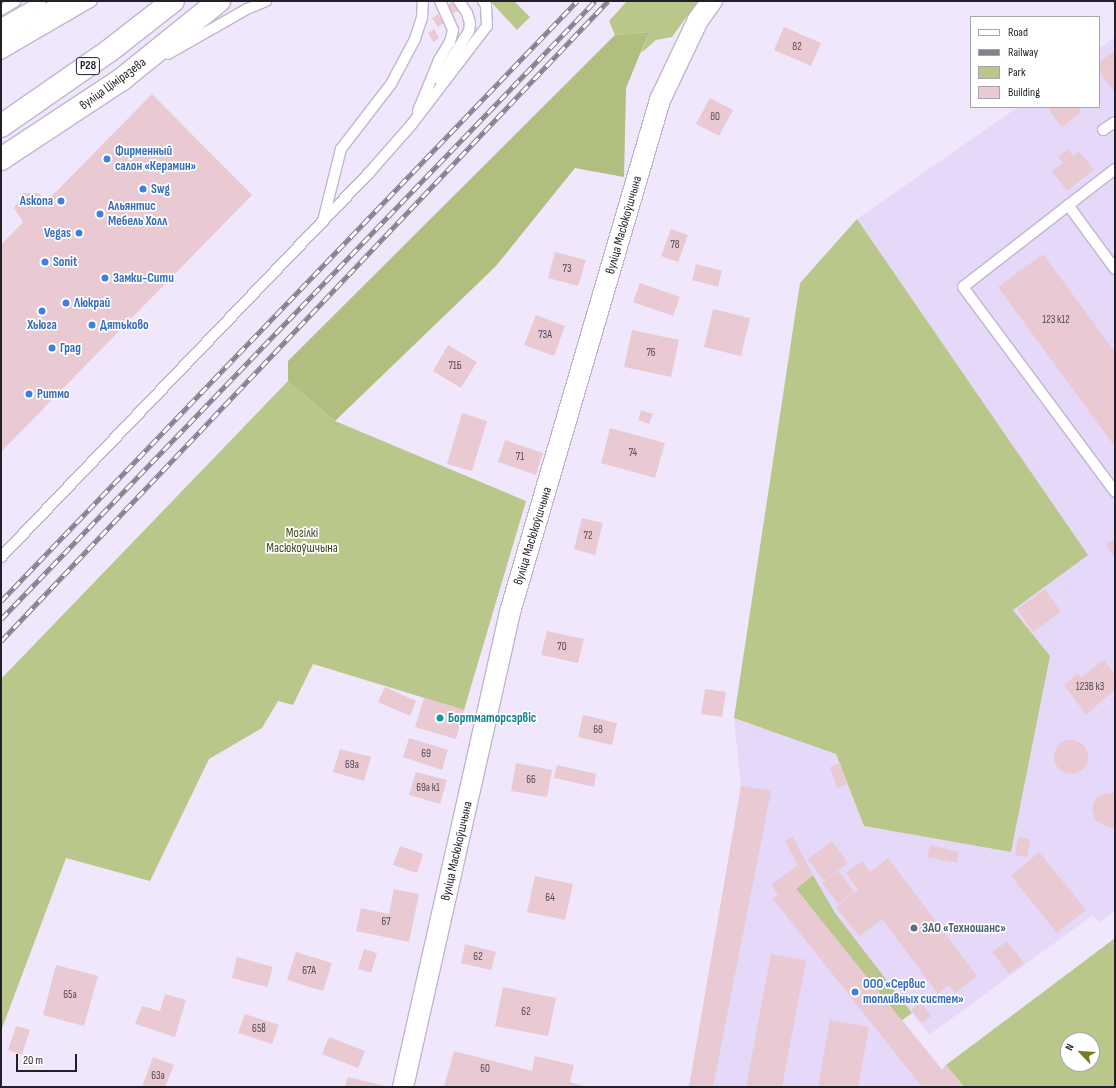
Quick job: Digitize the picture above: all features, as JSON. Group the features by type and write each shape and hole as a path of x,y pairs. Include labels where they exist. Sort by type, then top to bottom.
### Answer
{"main road":[{"name":"Р28","path":"1,126 109,51 173,1"},
{"name":"вуліца Ціміразева","path":"1,159 121,80 219,1"}],"street":[{"name":"вуліца Масюкоўшчына","path":"403,1087 510,612 660,100 698,20 712,1"}],"lane":[{"path":"1,10 16,1"},
{"path":"1,24 41,1"},
{"path":"1,34 61,1"},
{"path":"1,43 75,1"},
{"path":"1,54 92,1"},
{"path":"121,80 247,9 266,1"},
{"path":"324,217 341,149 391,84 415,39 422,18 423,1"},
{"path":"412,124 439,60 450,42 453,30 440,1"},
{"path":"412,124 468,31 470,23 467,13 459,1"},
{"path":"1,558 172,381 324,217 369,173 412,124 487,26 486,6 483,1"},
{"path":"1103,130 1115,122"},
{"path":"1115,169 963,287 1115,492"},
{"path":"1068,205 1115,269"}],"shaded area":[{"path":"1115,37 1115,911 1100,922 1093,915 929,1035 835,913 813,875 797,890 942,1069 946,1065 963,1087 689,1087 741,786 734,718 836,754 864,826 1011,852 1017,814 1012,610 1054,506 857,219 1017,108 1100,108 1100,48"}],"green space":[{"path":"490,1 514,1 530,17 517,30"},
{"path":"627,1 698,1 672,37 656,40 641,53 649,32 615,35 609,21"},
{"path":"649,32 626,88 624,177 575,168 496,266 335,421 288,381 288,361 615,35"},
{"path":"857,219 1088,555 1013,610 1050,656 1011,852 864,826 836,754 734,718 800,283"},
{"name":"Могілкі Масюкоўшчына","path":"288,381 335,421 526,501 464,710 313,664 293,705 278,701 262,728 209,759 150,881 66,858 1,1031 1,679"},
{"path":"813,875 835,913 912,1013 901,1021 796,889"},
{"path":"1115,938 1115,1087 964,1087 946,1065"}],"building":[{"path":"452,2 458,11 452,14 446,6"},
{"path":"438,14 444,23 438,27 432,18"},
{"path":"784,27 821,43 811,66 774,50"},
{"path":"434,29 439,38 433,42 428,33"},
{"path":"1115,50 1115,93 1100,72 1100,61"},
{"name":"Град","path":"152,94 252,195 1,452 1,245 23,222 14,208 23,193 39,193 46,202"},
{"path":"710,98 733,110 719,136 696,124"},
{"path":"1079,108 1081,112 1062,127 1048,109"},
{"path":"1068,149 1073,156 1079,151 1094,170 1067,191 1052,171 1063,163 1058,157"},
{"path":"671,229 688,235 678,262 661,256"},
{"path":"555,252 586,260 578,286 548,278"},
{"path":"1043,254 1115,352 1115,447 998,287"},
{"path":"696,264 722,271 718,287 692,280"},
{"path":"640,283 680,297 673,316 633,302"},
{"path":"713,309 750,318 741,356 704,347"},
{"path":"536,315 565,326 554,356 524,345"},
{"path":"632,330 679,340 671,377 624,367"},
{"path":"448,345 477,362 461,388 433,371"},
{"path":"641,410 653,414 649,424 638,420"},
{"path":"462,413 487,421 472,471 447,464"},
{"path":"610,428 665,443 655,478 601,463"},
{"path":"505,440 543,453 536,475 498,462"},
{"path":"582,518 603,523 595,555 574,549"},
{"path":"1115,539 1115,558 1106,544"},
{"path":"1045,589 1061,612 1033,632 1017,609"},
{"path":"547,631 584,639 578,663 541,655"},
{"path":"1104,660 1115,675 1115,689 1086,715 1064,685 1078,673 1081,677"},
{"path":"385,687 416,701 410,716 378,702"},
{"path":"705,689 726,692 722,717 701,714"},
{"name":"Бортматорсэрвіс","path":"424,698 464,710 456,739 415,727"},
{"path":"583,715 617,723 612,745 578,737"},
{"path":"409,738 448,750 442,770 403,757"},
{"path":"1068,740 1074,740 1078,741 1085,747 1088,757 1087,764 1081,771 1074,774 1068,774 1064,773 1057,767 1054,760 1054,754 1055,750 1061,743"},
{"path":"340,749 371,757 364,781 333,772"},
{"path":"516,763 552,770 547,797 511,791"},
{"path":"840,763 847,784 837,788 830,767"},
{"path":"557,765 596,774 594,787 554,778"},
{"path":"416,772 447,780 440,804 409,795"},
{"path":"741,786 771,791 713,1087 689,1087"},
{"path":"1107,793 1115,793 1115,827 1109,828 1095,820 1092,809 1096,798"},
{"path":"793,837 813,875 796,889 942,1070 946,1065 963,1087 922,1087 773,899 778,894 771,885 798,865 785,841"},
{"path":"1018,837 1030,839 1027,857 1015,855"},
{"path":"832,841 848,863 824,881 808,859"},
{"path":"930,845 959,852 957,863 927,857"},
{"path":"400,846 423,854 417,873 393,865"},
{"path":"1039,852 1086,910 1057,933 1011,876"},
{"name":"ЗАО «Техношанс»","path":"888,858 977,976 955,993 949,985 938,994 882,919 859,936 836,907 858,890 846,873 862,861 870,872"},
{"path":"839,871 854,892 838,904 822,883"},
{"path":"535,876 573,884 565,920 527,912"},
{"path":"394,889 419,894 409,942 356,931 361,908 389,914"},
{"path":"1007,941 1024,963 1009,974 992,952"},
{"path":"465,944 496,952 491,970 461,963"},
{"path":"364,949 377,953 371,973 358,969"},
{"path":"296,952 332,963 323,991 287,980"},
{"path":"771,954 806,960 782,1087 746,1087"},
{"path":"237,957 273,967 267,987 232,978"},
{"path":"56,965 98,976 84,1026 43,1015"},
{"path":"503,987 556,998 548,1036 495,1026"},
{"path":"165,994 186,1000 175,1037 135,1024 142,1006 160,1011"},
{"path":"921,1002 931,1016 922,1023 911,1010"},
{"path":"245,1014 279,1025 272,1044 238,1033"},
{"path":"830,1020 869,1027 858,1087 818,1087"},
{"path":"16,1026 30,1030 22,1055 8,1050"},
{"path":"329,1037 365,1051 358,1068 322,1054"},
{"path":"454,1051 532,1071 535,1056 574,1065 570,1082 587,1087 444,1087"},
{"path":"153,1057 174,1065 165,1087 142,1087"},
{"path":"348,1077 385,1086 385,1087 345,1087"}],"railway":[{"path":"1,601 577,1"},
{"path":"1,619 595,1"},
{"path":"1,641 608,1"}],"place":[{"name":"Фирменный салон «Керамин»","path":"107,159"},
{"name":"Swg","path":"143,189"},
{"name":"Askona","path":"61,201"},
{"name":"Альянтис Мебель Холл","path":"100,214"},
{"name":"Vegas","path":"79,233"},
{"name":"Sonit","path":"45,262"},
{"name":"Замки-Сити","path":"105,278"},
{"name":"Люкрай","path":"66,303"},
{"name":"Хьюга","path":"42,311"},
{"name":"Дятьково","path":"92,325"},
{"name":"Град","path":"52,348"},
{"name":"Ритмо","path":"29,394"},
{"name":"Бортматорсэрвіс","path":"440,718"},
{"name":"ЗАО «Техношанс»","path":"914,928"},
{"name":"ООО «Сервис топливных систем»","path":"855,992"}]}
